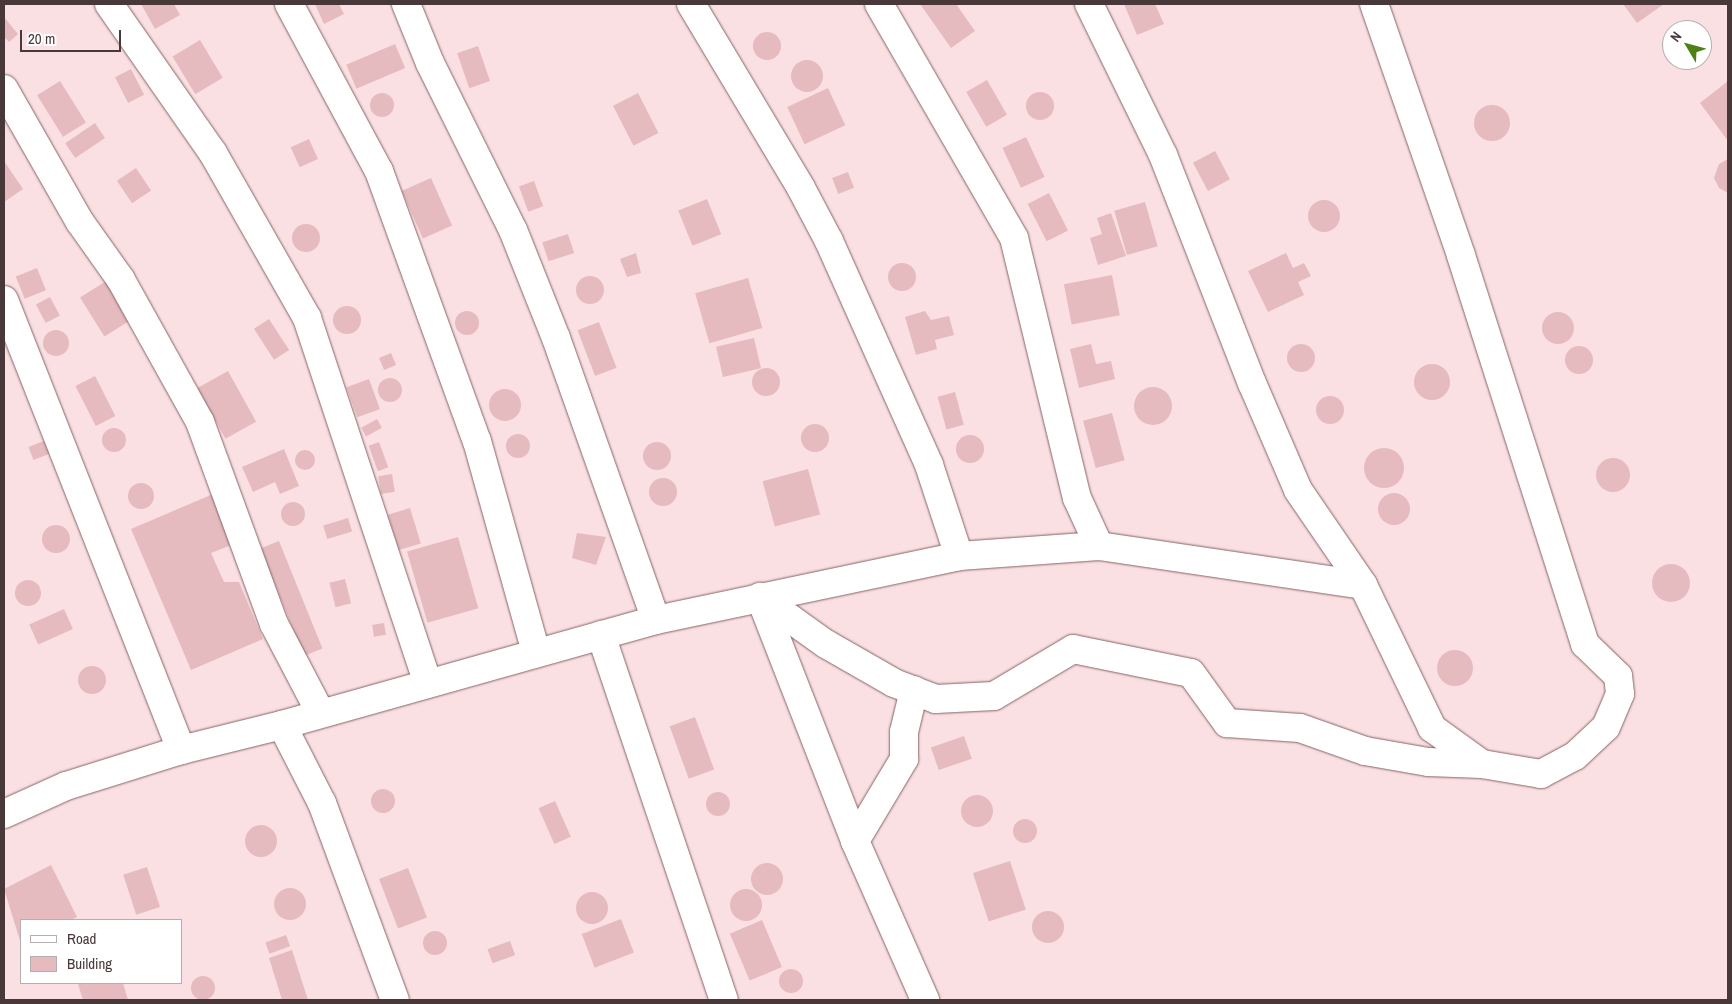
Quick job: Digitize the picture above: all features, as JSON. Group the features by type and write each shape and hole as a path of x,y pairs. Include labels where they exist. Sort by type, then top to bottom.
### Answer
{"street":[{"path":"109,4 213,153 307,318 428,683"},
{"path":"289,4 379,171 477,441 536,652"},
{"path":"406,4 430,63 524,257 556,338 656,620"},
{"path":"691,4 830,241 929,464 959,556"},
{"path":"879,4 1014,238 1076,498 1099,546"},
{"path":"1089,4 1164,155 1252,383 1298,490 1363,585 1432,728 1482,764"},
{"path":"760,597 826,644 894,683 936,699 994,696 1073,649 1191,673 1227,723 1300,728 1365,751 1428,762 1482,764 1541,774 1575,756 1606,727 1620,694 1618,676 1585,644 1461,255 1374,4"},
{"path":"4,89 80,222 121,280 200,422 274,624 320,712"},
{"path":"4,300 180,750"},
{"path":"4,814 66,786 180,750 282,725 320,712 536,652 656,620 959,556 1099,546 1363,585"},
{"path":"760,597 855,841 925,1000"},
{"path":"601,635 724,1000"},
{"path":"855,841 886,795 904,760 904,732 914,690"},
{"path":"282,725 322,803 396,1000"}],"building":[{"path":"141,4 174,4 180,15 155,29"},
{"path":"315,4 339,4 344,14 324,24"},
{"path":"920,4 956,4 975,31 951,48"},
{"path":"1124,4 1155,4 1164,24 1137,35"},
{"path":"1623,4 1664,4 1637,23"},
{"path":"4,17 18,34 9,42 4,37"},
{"path":"767,32 777,36 781,46 777,56 767,60 757,56 753,46 757,36"},
{"path":"200,40 223,78 195,94 173,56"},
{"path":"395,44 405,68 356,89 346,65"},
{"path":"478,46 490,81 469,88 457,53"},
{"path":"807,60 819,64 823,76 819,88 807,92 795,88 791,76 795,64"},
{"path":"131,69 144,95 128,103 115,77"},
{"path":"987,80 1007,115 986,127 966,92"},
{"path":"60,81 86,123 63,137 37,95"},
{"path":"1728,81 1728,141 1700,103"},
{"path":"828,88 845,125 805,144 787,107"},
{"path":"1040,92 1050,96 1054,106 1050,116 1040,120 1030,116 1026,106 1030,96"},
{"path":"382,93 387,94 393,100 393,110 387,116 382,117 377,116 371,110 370,105 371,100 377,94"},
{"path":"638,93 658,133 633,146 613,106"},
{"path":"1492,105 1505,110 1510,123 1505,136 1492,141 1479,136 1474,123 1479,110"},
{"path":"95,123 105,138 75,158 65,143"},
{"path":"1026,137 1045,177 1021,188 1002,148"},
{"path":"309,139 318,159 300,167 291,147"},
{"path":"1215,151 1230,179 1208,191 1193,163"},
{"path":"1728,159 1728,193 1719,188 1714,178 1719,164"},
{"path":"4,161 23,189 4,202"},
{"path":"136,168 151,190 132,203 117,181"},
{"path":"848,172 854,188 838,194 832,178"},
{"path":"431,178 452,226 423,239 402,191"},
{"path":"534,181 543,206 528,212 519,186"},
{"path":"1049,193 1068,230 1047,241 1028,204"},
{"path":"707,199 721,234 692,246 678,211"},
{"path":"1324,200 1330,201 1335,205 1339,210 1339,222 1335,227 1330,231 1324,232 1318,231 1313,227 1309,222 1308,216 1309,210 1313,205 1318,201"},
{"path":"1145,202 1158,246 1127,255 1114,211"},
{"path":"1111,213 1126,256 1098,265 1090,238 1102,234 1097,218"},
{"path":"306,224 316,228 320,238 316,248 306,252 296,248 292,238 296,228"},
{"path":"568,234 574,253 549,261 542,242"},
{"path":"636,253 641,273 627,277 620,259"},
{"path":"1286,253 1293,268 1304,263 1311,276 1298,282 1304,295 1268,312 1248,271"},
{"path":"902,263 912,267 916,277 912,287 902,291 892,287 888,277 892,267"},
{"path":"37,268 46,290 25,299 16,277"},
{"path":"1112,275 1120,315 1072,325 1064,284"},
{"path":"590,276 600,280 604,290 600,300 590,304 580,300 576,290 580,280"},
{"path":"748,278 762,328 709,343 695,293"},
{"path":"108,280 132,319 104,336 80,297"},
{"path":"50,297 60,316 46,323 36,305"},
{"path":"347,306 357,310 361,320 357,330 347,334 337,330 333,320 337,310"},
{"path":"467,311 472,312 478,318 478,328 472,334 467,335 462,334 456,328 455,323 456,318 462,312"},
{"path":"925,311 931,320 949,316 954,335 935,340 937,349 916,355 905,317"},
{"path":"1558,312 1569,317 1574,328 1569,339 1558,344 1547,339 1542,328 1547,317"},
{"path":"269,319 289,350 274,360 254,329"},
{"path":"599,322 617,368 595,376 578,330"},
{"path":"56,330 65,334 69,343 65,352 56,356 47,352 43,343 47,334"},
{"path":"754,338 761,368 723,377 716,347"},
{"path":"1091,344 1096,364 1111,361 1115,379 1079,388 1070,349"},
{"path":"1301,344 1311,348 1315,358 1311,368 1301,372 1291,368 1287,358 1291,348"},
{"path":"1579,346 1589,350 1593,360 1589,370 1579,374 1569,370 1565,360 1569,350"},
{"path":"391,353 396,365 384,370 379,358"},
{"path":"1432,364 1439,365 1445,369 1449,375 1449,389 1445,395 1439,399 1432,400 1425,399 1419,395 1415,389 1414,382 1415,375 1419,369 1425,365"},
{"path":"766,368 776,372 780,382 776,392 766,396 756,392 752,382 756,372"},
{"path":"228,371 256,422 226,439 197,388"},
{"path":"95,376 115,416 96,426 75,386"},
{"path":"390,378 395,379 401,385 401,395 395,401 390,402 385,401 379,395 378,390 379,385 385,379"},
{"path":"369,379 380,409 357,417 346,387"},
{"path":"1153,387 1167,392 1172,406 1167,420 1153,425 1139,420 1134,406 1139,392"},
{"path":"505,389 517,393 521,405 517,417 505,421 493,417 489,405 493,393"},
{"path":"955,392 964,425 946,430 938,397"},
{"path":"1330,396 1340,400 1344,410 1340,420 1330,424 1320,420 1316,410 1320,400"},
{"path":"1112,413 1125,460 1096,468 1083,421"},
{"path":"377,419 382,428 366,436 361,428"},
{"path":"815,424 825,428 829,438 825,448 815,452 805,448 801,438 805,428"},
{"path":"114,428 119,429 125,435 125,445 119,451 114,452 109,451 103,445 102,440 103,435 109,429"},
{"path":"518,434 523,435 529,441 529,451 523,457 518,458 513,457 507,451 506,446 507,441 513,435"},
{"path":"970,435 980,439 984,449 980,459 970,463 960,459 956,449 960,439"},
{"path":"49,439 54,452 33,460 28,447"},
{"path":"379,442 388,467 378,471 369,446"},
{"path":"657,442 667,446 671,456 667,466 657,470 647,466 643,456 647,446"},
{"path":"1388,448 1395,451 1401,457 1404,468 1403,476 1395,485 1388,488 1380,488 1373,485 1365,476 1364,464 1367,457 1376,449"},
{"path":"284,449 299,486 280,494 275,482 253,492 242,467"},
{"path":"305,450 312,453 315,460 312,467 305,470 298,467 295,460 298,453"},
{"path":"1613,458 1620,459 1625,463 1629,468 1629,482 1625,487 1620,491 1613,492 1606,491 1601,487 1597,482 1596,475 1597,468 1601,463 1606,459"},
{"path":"808,469 820,514 775,527 763,481"},
{"path":"392,474 395,492 381,494 378,476"},
{"path":"663,478 673,482 677,492 673,502 663,506 653,502 649,492 653,482"},
{"path":"141,483 150,487 154,496 150,505 141,509 132,505 128,496 132,487"},
{"path":"1394,493 1400,494 1405,498 1409,503 1409,515 1405,520 1400,524 1394,525 1388,524 1383,520 1379,515 1378,509 1379,503 1383,498 1388,494"},
{"path":"213,494 234,544 211,553 224,582 239,582 263,639 191,670 131,529"},
{"path":"293,502 298,503 304,509 304,519 298,525 293,526 288,525 282,519 281,514 282,509 288,503"},
{"path":"410,508 421,543 399,550 388,515"},
{"path":"348,518 352,531 327,539 323,526"},
{"path":"56,525 66,529 70,539 66,549 56,553 46,549 42,539 46,529"},
{"path":"577,533 606,537 596,565 572,558"},
{"path":"458,537 478,608 427,623 407,552"},
{"path":"279,541 322,649 304,656 260,548"},
{"path":"1671,564 1684,570 1690,583 1684,596 1671,602 1658,596 1652,583 1658,570"},
{"path":"345,579 351,603 336,607 329,583"},
{"path":"28,580 37,584 41,593 37,602 28,606 19,602 15,593 19,584"},
{"path":"64,609 73,629 38,645 29,624"},
{"path":"384,623 386,635 374,637 372,625"},
{"path":"1455,650 1462,651 1468,655 1472,661 1472,675 1468,681 1462,685 1455,686 1448,685 1442,681 1438,675 1437,668 1438,661 1442,655 1448,651"},
{"path":"92,666 102,670 106,680 102,690 92,694 82,690 78,680 82,670"},
{"path":"695,717 714,770 689,779 670,726"},
{"path":"964,736 972,759 939,770 931,747"},
{"path":"383,789 388,790 394,796 394,806 388,812 383,813 378,812 372,806 371,801 372,796 378,790"},
{"path":"718,792 723,793 729,799 729,809 723,815 718,816 713,815 707,809 706,804 707,799 713,793"},
{"path":"977,795 989,799 993,811 989,823 977,827 965,823 961,811 965,799"},
{"path":"555,801 571,837 554,844 539,808"},
{"path":"1025,819 1030,820 1036,826 1036,836 1030,842 1025,843 1020,842 1014,836 1013,831 1014,826 1020,820"},
{"path":"261,825 273,829 277,841 273,853 261,857 249,853 245,841 249,829"},
{"path":"1010,861 1026,910 989,922 973,873"},
{"path":"767,863 779,867 783,879 779,891 767,895 755,891 751,879 755,867"},
{"path":"51,865 77,917 73,919 20,919 20,941 4,889"},
{"path":"147,867 160,907 136,915 123,875"},
{"path":"408,868 427,917 398,929 379,879"},
{"path":"290,888 302,892 306,904 302,916 290,920 278,916 274,904 278,892"},
{"path":"746,889 758,893 762,905 758,917 746,921 734,917 730,905 734,893"},
{"path":"592,892 604,896 608,908 604,920 592,924 580,920 576,908 580,896"},
{"path":"1048,911 1060,915 1064,927 1060,939 1048,943 1036,939 1032,927 1036,915"},
{"path":"621,919 634,953 595,968 582,934"},
{"path":"762,920 782,967 750,981 730,934"},
{"path":"435,931 443,935 447,943 443,951 435,955 427,951 423,943 427,935"},
{"path":"286,935 290,946 269,954 265,943"},
{"path":"510,941 515,955 493,963 487,949"},
{"path":"292,950 308,1000 282,1000 269,958"},
{"path":"791,969 796,970 802,976 802,986 796,992 791,993 786,992 780,986 779,981 780,976 786,970"},
{"path":"203,976 208,977 214,983 214,993 208,999 203,1000 198,999 192,993 191,988 192,983 198,977"},
{"path":"78,984 123,984 128,1000 83,1000"}]}
